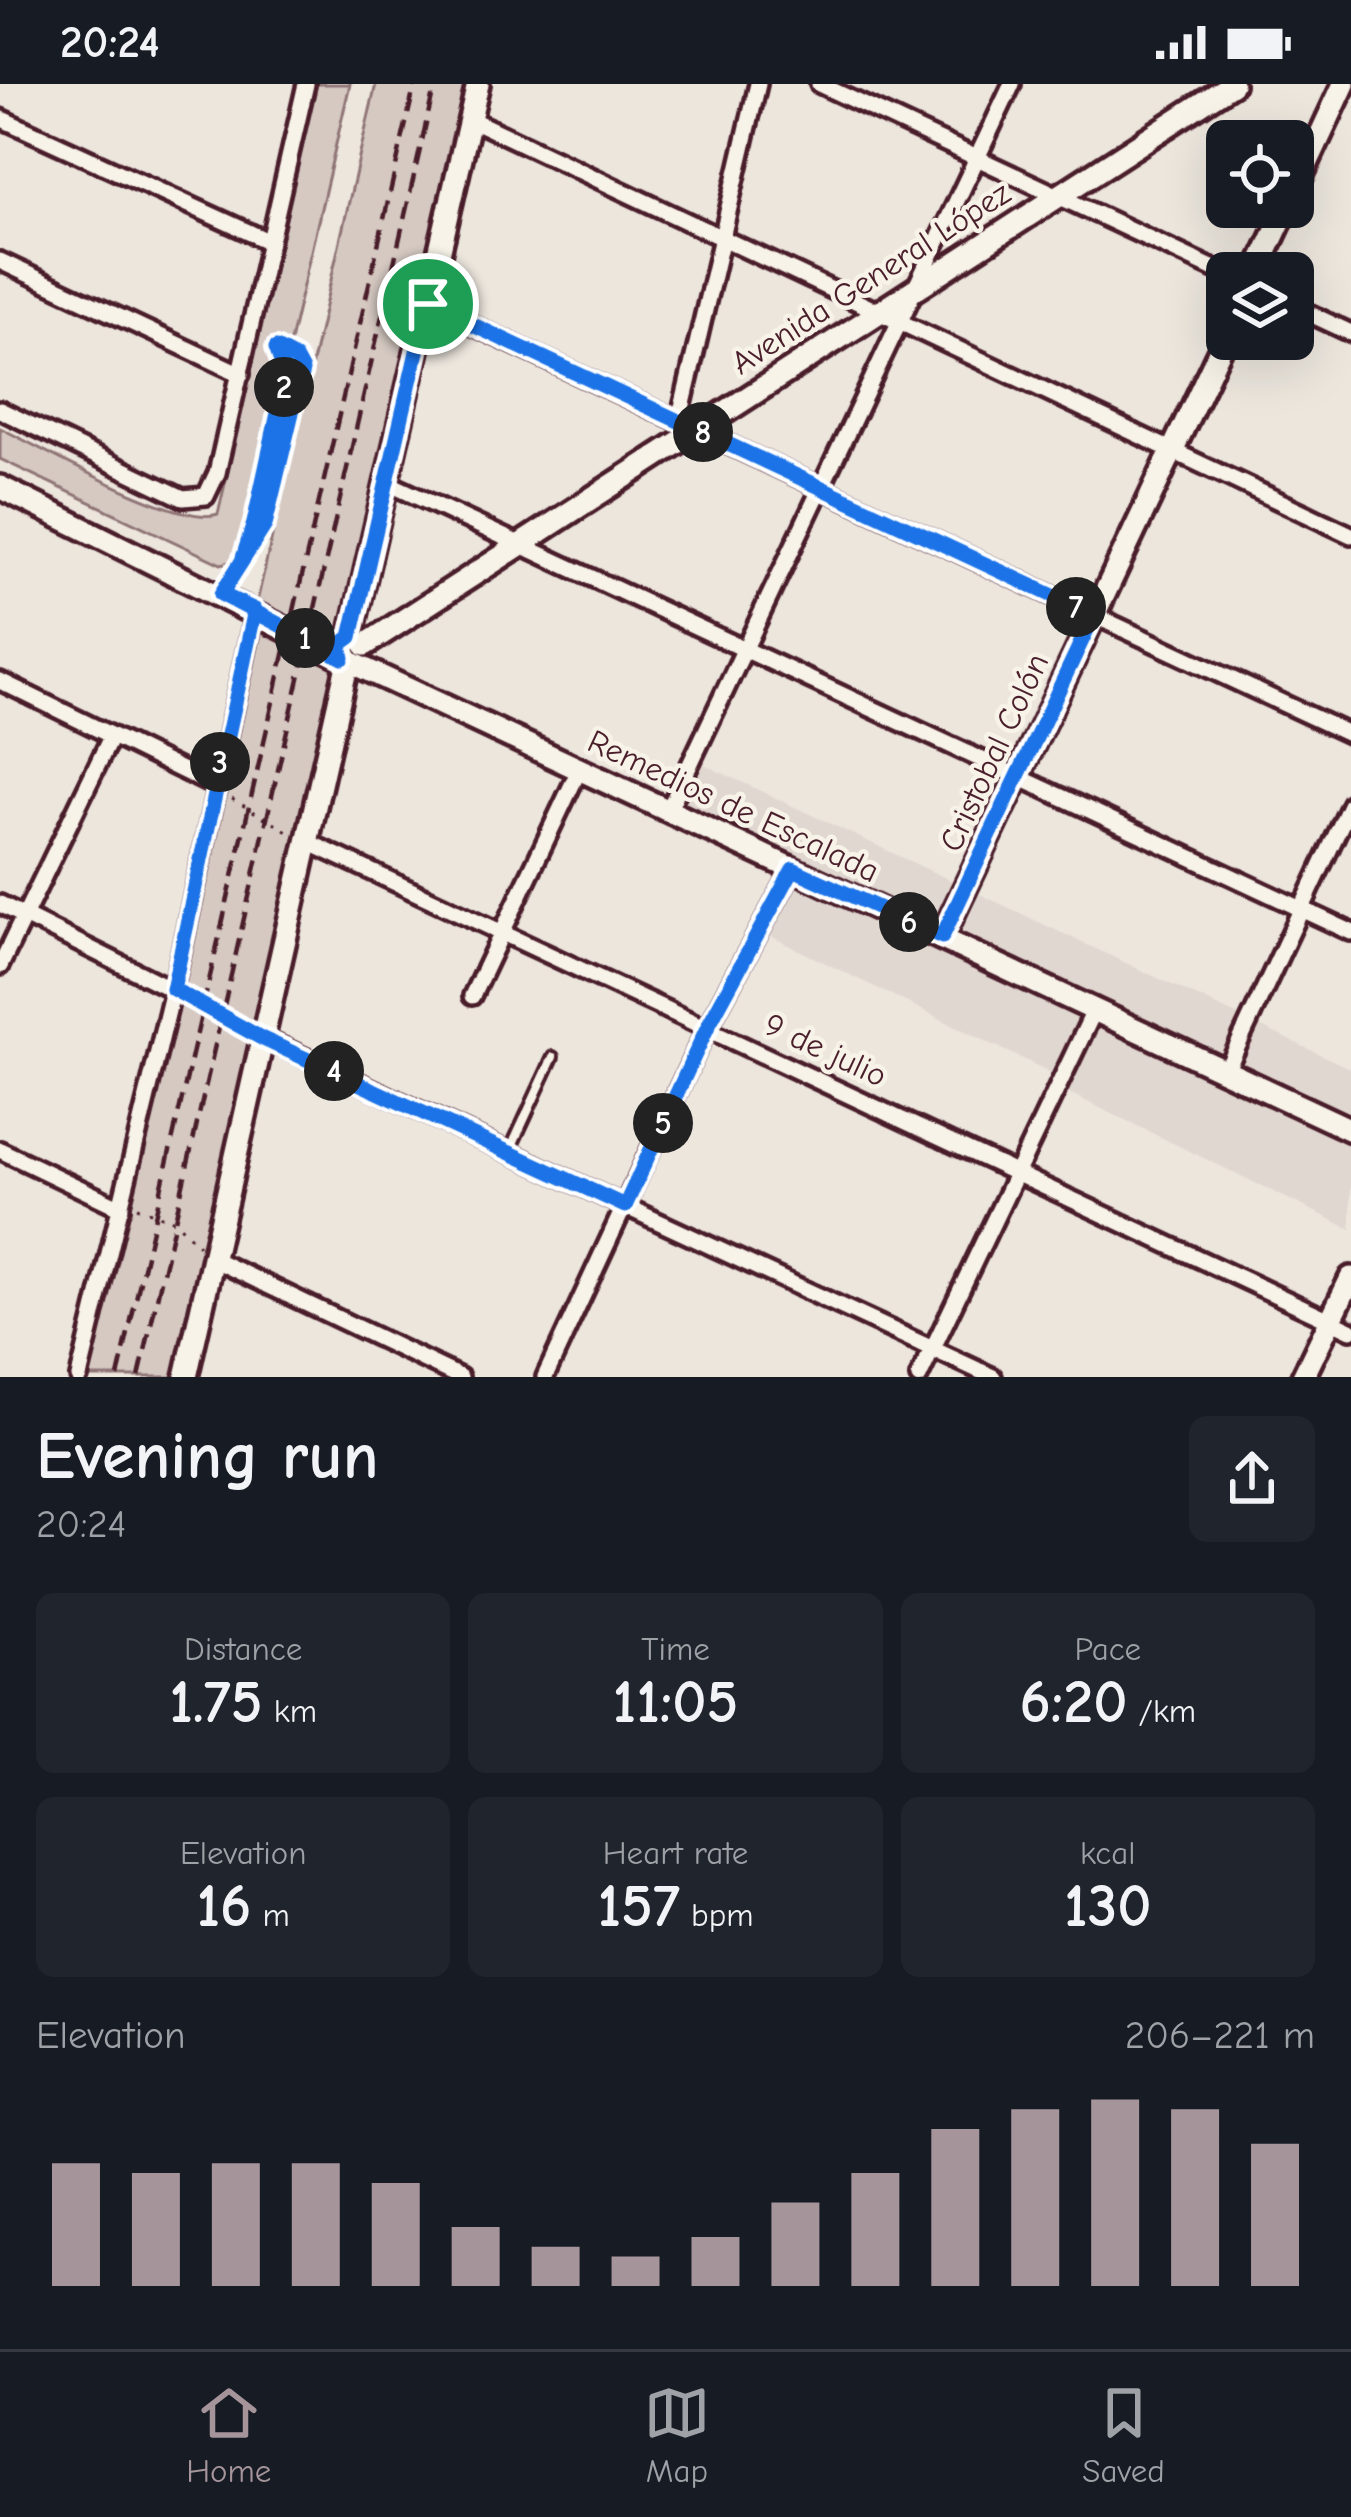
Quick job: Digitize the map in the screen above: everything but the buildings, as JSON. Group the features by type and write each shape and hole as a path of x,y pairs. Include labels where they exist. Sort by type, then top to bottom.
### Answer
{"main road":[{"path":"186,1377 478,84"},
{"path":"1314,149 1344,84"},
{"name":"Avenida General López","path":"352,653 688,425 916,287 1219,86"},
{"name":"Cristobal Colón","path":"942,937 1215,360"},
{"name":"Remedios de Escalada","path":"0,487 352,653 578,770 1351,1130"},
{"path":"1303,1377 1341,1326 1351,1278"}],"street":[{"path":"0,410 183,498 206,496 214,487 305,84"},
{"path":"688,425 722,237 758,84"},
{"path":"819,84 1206,265"},
{"path":"668,811 1012,84"},
{"path":"0,118 270,242"},
{"path":"470,119 1351,535"},
{"path":"0,261 241,374"},
{"path":"428,304 1351,735"},
{"path":"1314,316 1351,333"},
{"path":"386,482 1351,932"},
{"path":"80,1377 173,989 255,610"},
{"path":"0,681 214,786"},
{"path":"0,966 111,737"},
{"path":"472,996 578,770"},
{"path":"1226,1071 1351,803"},
{"name":"9 de julio","path":"308,842 1341,1326"},
{"path":"545,1377 708,1026 793,869"},
{"path":"0,904 173,989"},
{"path":"919,1377 1095,1009"},
{"path":"263,1039 993,1377"},
{"path":"0,1150 122,1204"},
{"path":"213,1259 460,1377"}],"lane":[{"path":"509,1152 553,1057"}],"path":[{"path":"242,561 286,376 276,348 253,320"},
{"path":"221,594 265,525 302,371 295,358 276,348"},
{"path":"214,786 308,842"},
{"path":"173,989 263,1039"},
{"path":"122,1204 175,1221 213,1259"}],"shaded area":[{"path":"317,84 350,84 247,526 234,561 221,564 0,459 0,428 143,498 199,515 218,514"},
{"path":"376,84 478,84 186,1377 79,1377"},
{"path":"701,763 1351,1069 1351,1229 1065,1091 1068,1081 760,931 793,869 668,811"}],"railway":[{"path":"118,1377 415,84"},
{"path":"139,1377 435,84"}],"route":[{"path":"428,304 351,637 340,645 343,658 255,610 221,594 265,525 302,371 295,358 276,348 286,376 254,523 242,561 221,594 255,610 173,989 263,1039 625,1206 708,1026 793,869 942,937 1094,615 428,304"}]}
